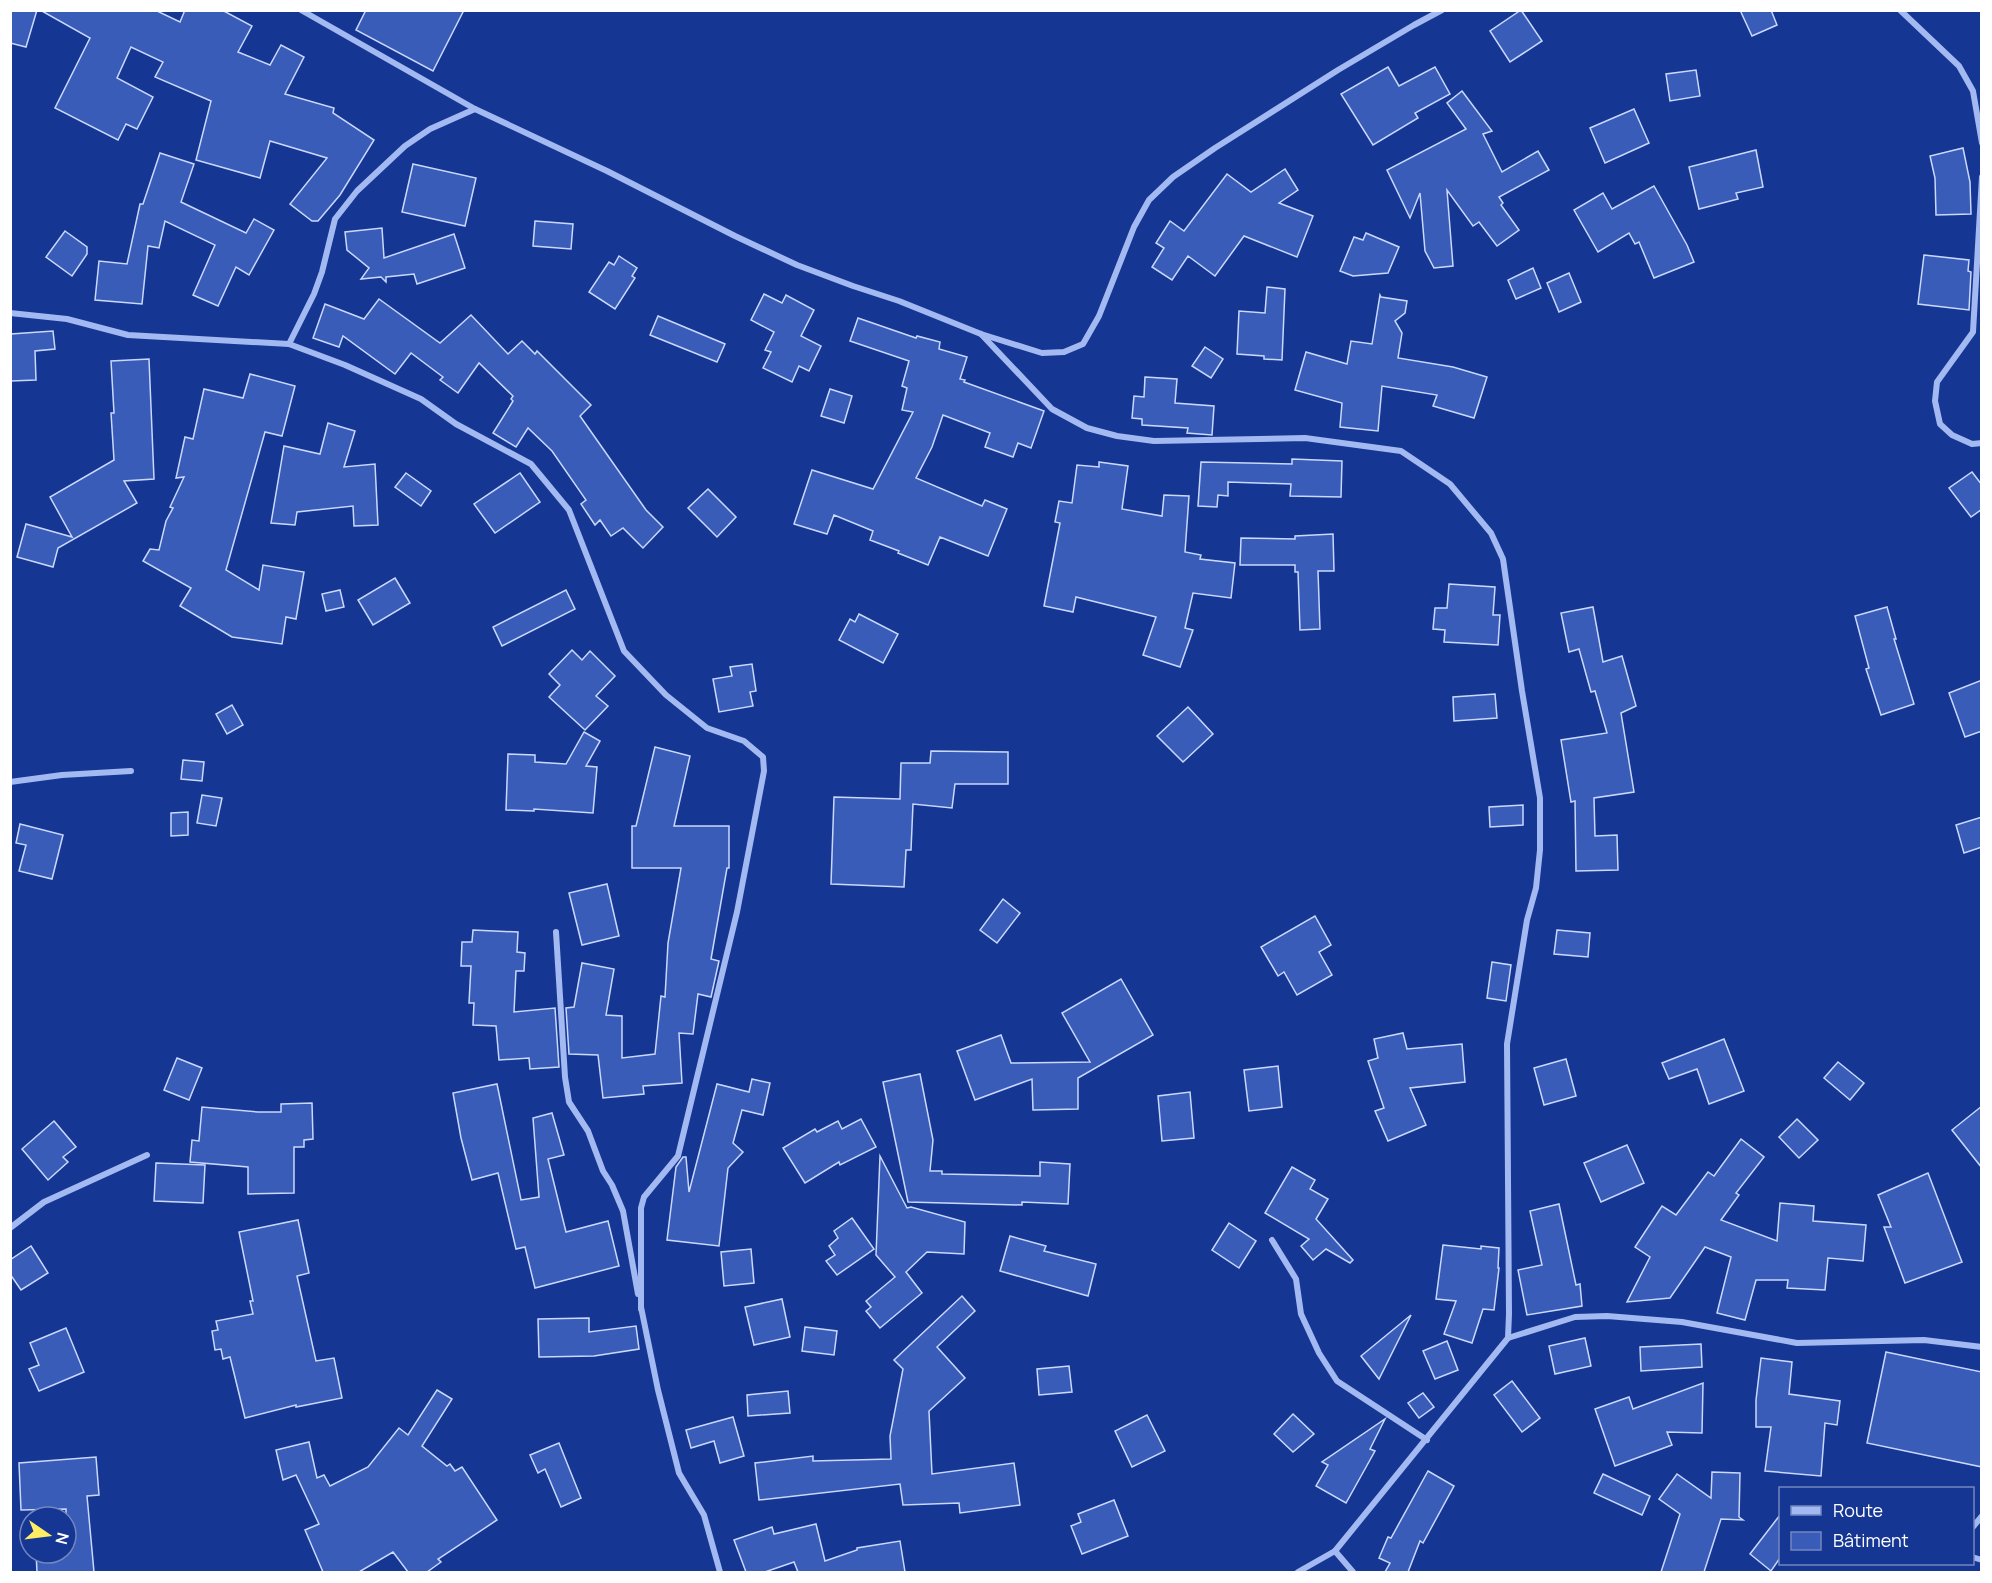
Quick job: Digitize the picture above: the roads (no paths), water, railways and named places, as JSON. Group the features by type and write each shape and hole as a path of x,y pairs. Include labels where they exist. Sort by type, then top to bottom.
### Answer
{"street":[{"path":"301,10 475,109 797,265 899,301 981,334 1042,353 1064,352 1083,344 1099,316 1139,218 1149,200 1173,177 1338,70 1442,10"},
{"path":"1900,10 1959,66 1973,91 1982,143"},
{"path":"289,344 314,294 322,272 334,219 357,192 405,146 430,129 475,109"},
{"path":"1982,177 1973,332 1937,382 1935,401 1940,424 1952,435 1972,444 1982,443"},
{"path":"10,313 68,319 128,334 289,344 345,365 421,399 456,424 531,464 569,510 624,651 666,694 707,728 744,741 763,757 764,771 736,912 678,1156 644,1197 641,1208 641,1310"},
{"path":"981,334 1052,409 1087,428 1117,436 1154,441 1305,438 1401,451 1450,484 1491,533 1503,559 1521,691 1540,798 1540,850 1536,888 1527,920 1507,1044 1508,1338"},
{"path":"10,782 62,775 131,771"},
{"path":"556,932 565,1077 569,1102 588,1131 600,1165 612,1185 622,1211 658,1390 679,1473 704,1515 720,1572"},
{"path":"10,1228 44,1202 147,1155"},
{"path":"1272,1240 1296,1279 1301,1314 1319,1353 1337,1381 1427,1440"},
{"path":"1298,1572 1335,1551 1508,1338 1575,1317 1607,1316 1682,1322 1797,1343 1924,1340 1982,1347"},
{"path":"1335,1551 1353,1572"}]}
